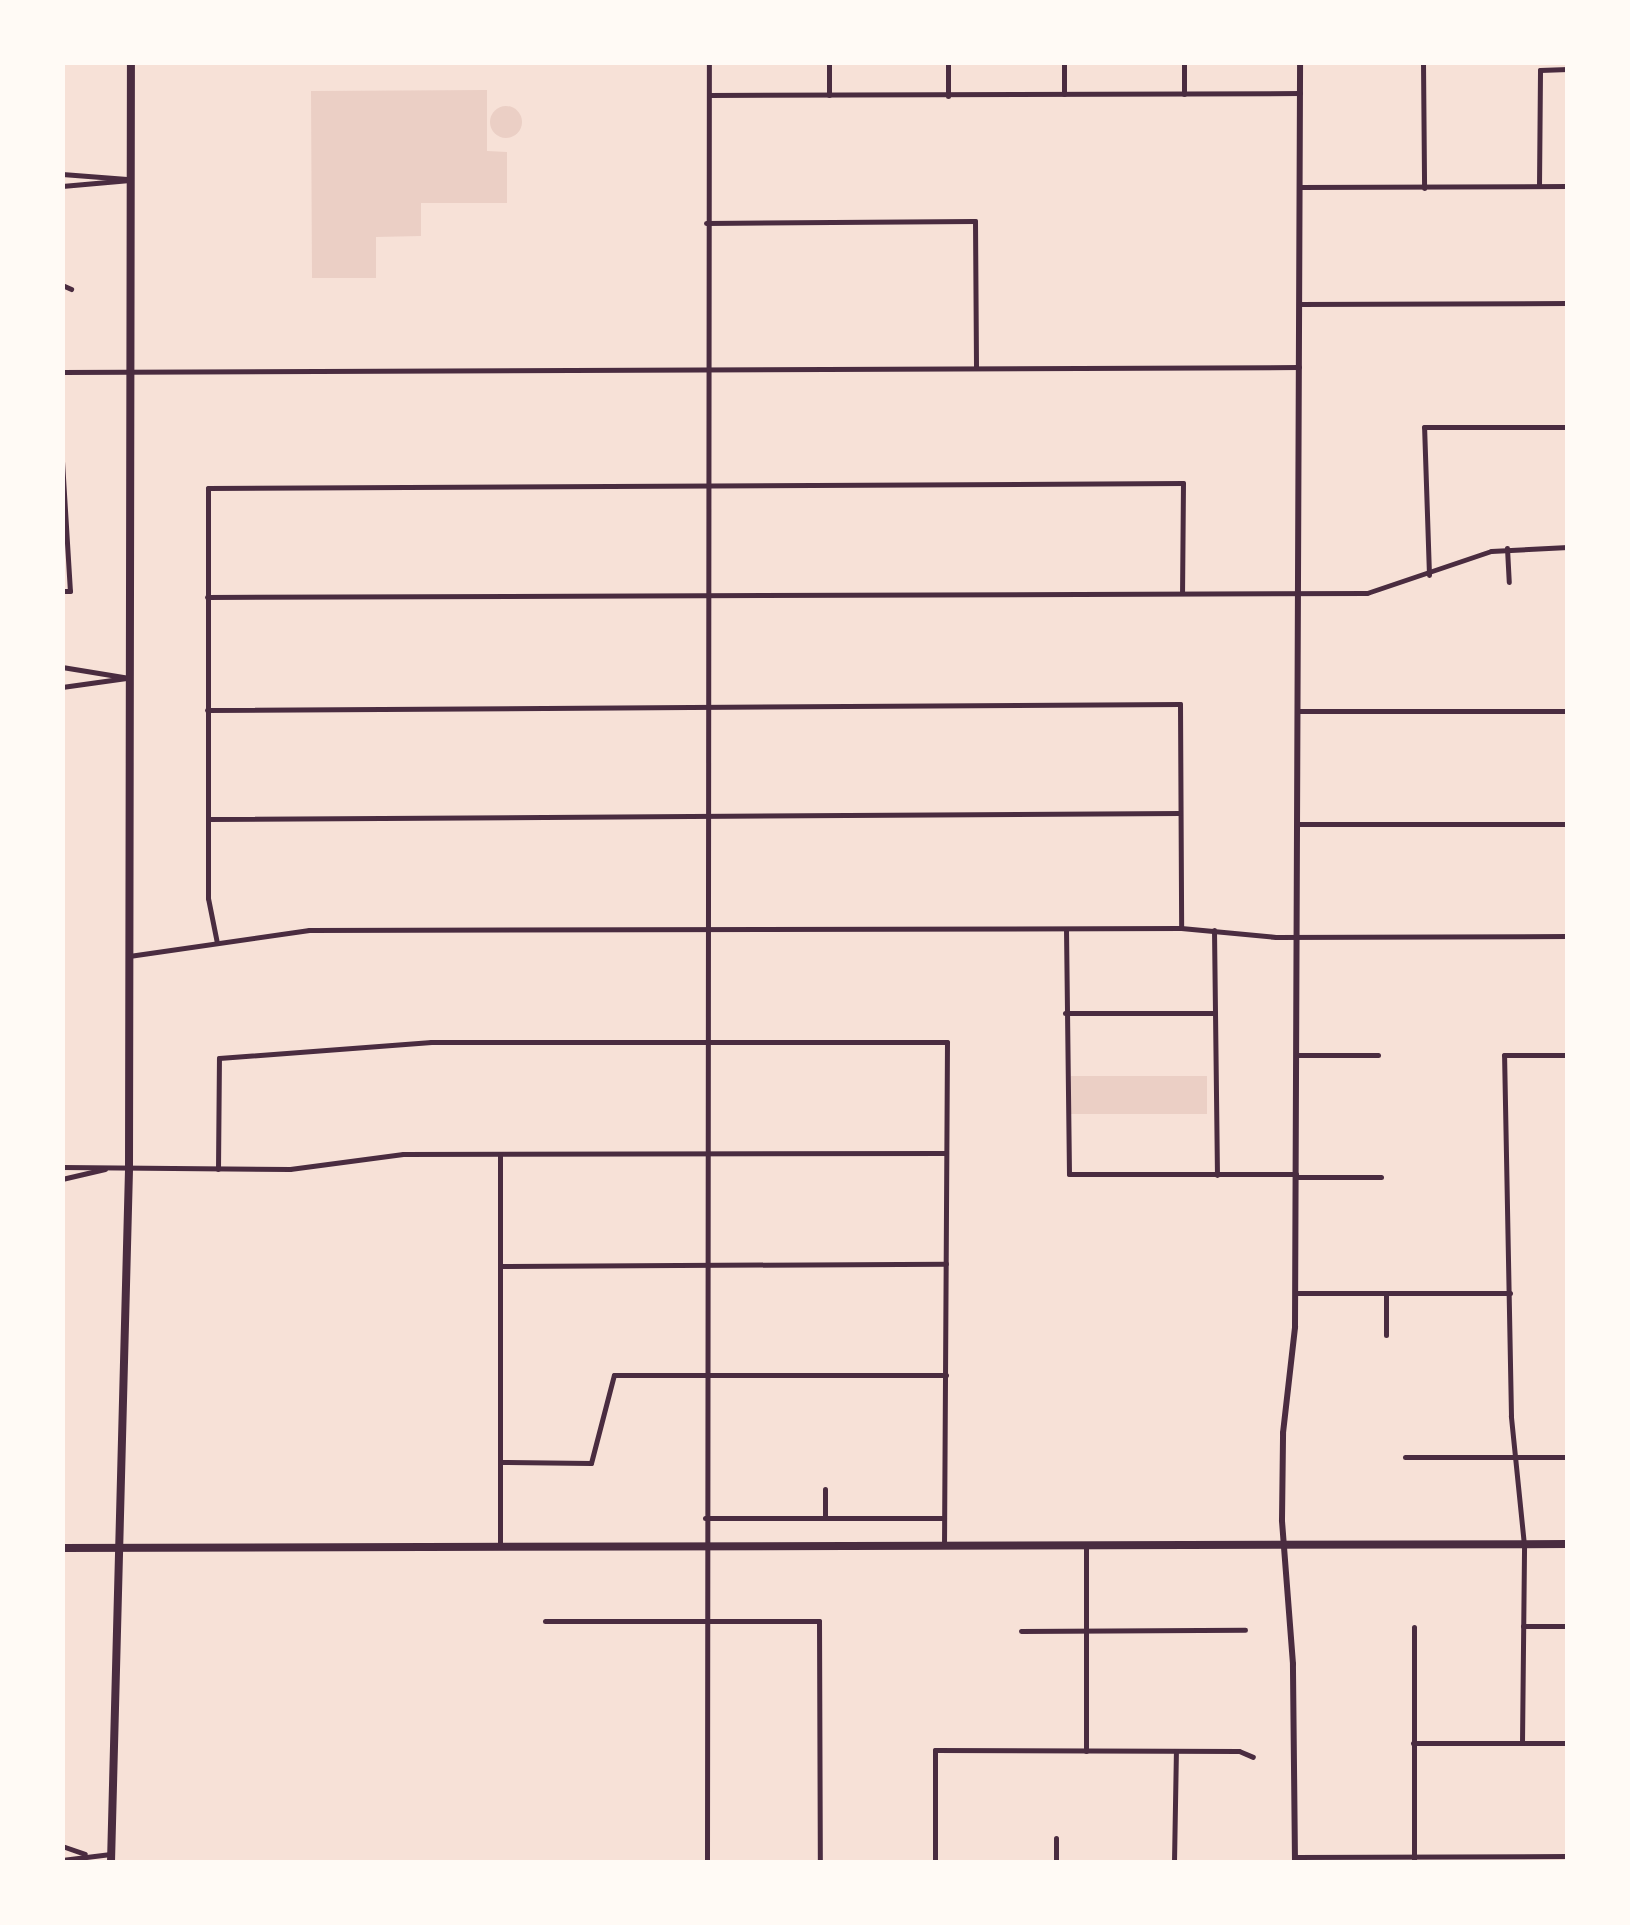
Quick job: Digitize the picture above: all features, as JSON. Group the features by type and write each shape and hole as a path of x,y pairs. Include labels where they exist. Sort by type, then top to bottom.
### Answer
{"main road":[{"path":"111,1858 128,1168 131,62"},
{"path":"62,1548 1568,1544"}],"street":[{"path":"708,1862 704,1041 709,62"},
{"path":"829,62 829,95"},
{"path":"948,62 948,96"},
{"path":"1064,62 1064,94"},
{"path":"1184,62 1184,94"},
{"path":"1300,62 1300,824 1295,1293 1283,1433 1283,1545 1293,1664 1295,1860 1568,1856"},
{"path":"1423,62 1424,188"},
{"path":"1539,186 1540,70 1568,69"},
{"path":"709,95 1300,93"},
{"path":"62,174 130,180"},
{"path":"62,186 130,180"},
{"path":"1300,188 1568,186"},
{"path":"706,223 975,220 976,367"},
{"path":"62,285 71,289"},
{"path":"1300,304 1568,303"},
{"path":"62,372 1299,367"},
{"path":"1429,576 1424,428 1568,427"},
{"path":"65,461 66,591"},
{"path":"217,943 208,898 208,488 1183,483 1182,594"},
{"path":"206,597 1367,592 1429,576 1507,548 1568,548"},
{"path":"1507,548 1509,582"},
{"path":"62,667 129,678"},
{"path":"62,687 129,678"},
{"path":"207,710 1180,704 1181,928"},
{"path":"1299,711 1568,711"},
{"path":"208,819 1180,813"},
{"path":"1300,824 1568,824"},
{"path":"129,956 309,930 1181,928 1298,937 1568,936"},
{"path":"1066,929 1069,1174 1380,1177"},
{"path":"1214,930 1216,1175"},
{"path":"1065,1012 1215,1013"},
{"path":"218,1169 220,1058 431,1042 947,1042 944,1545"},
{"path":"1296,1055 1378,1054"},
{"path":"1522,1743 1524,1544 1514,1456 1504,1055 1568,1055"},
{"path":"62,1179 105,1168 290,1169 404,1154 946,1153"},
{"path":"500,1154 500,1546"},
{"path":"62,1167 94,1163 105,1168"},
{"path":"500,1266 946,1264"},
{"path":"1295,1293 1510,1293"},
{"path":"1386,1293 1386,1336"},
{"path":"500,1462 591,1463 614,1374 946,1375"},
{"path":"1405,1457 1568,1457"},
{"path":"825,1489 825,1518"},
{"path":"704,1518 944,1518"},
{"path":"1086,1546 1086,1751"},
{"path":"544,1622 820,1621 820,1862"},
{"path":"1523,1626 1568,1626"},
{"path":"1414,1628 1414,1859"},
{"path":"1021,1631 1245,1630"},
{"path":"1413,1743 1568,1744"},
{"path":"935,1862 935,1750 1176,1751 1254,1757"},
{"path":"1174,1862 1176,1751"},
{"path":"1056,1838 1056,1862"},
{"path":"62,1846 111,1858"},
{"path":"62,1860 85,1854"}],"shaded area":[{"path":"487,90 487,151 507,152 507,203 421,203 421,236 376,237 376,278 312,278 311,91"},
{"path":"506,106 517,111 522,122 517,133 506,138 495,133 490,122 495,111"},
{"path":"1071,1076 1207,1076 1207,1114 1071,1114"}]}
